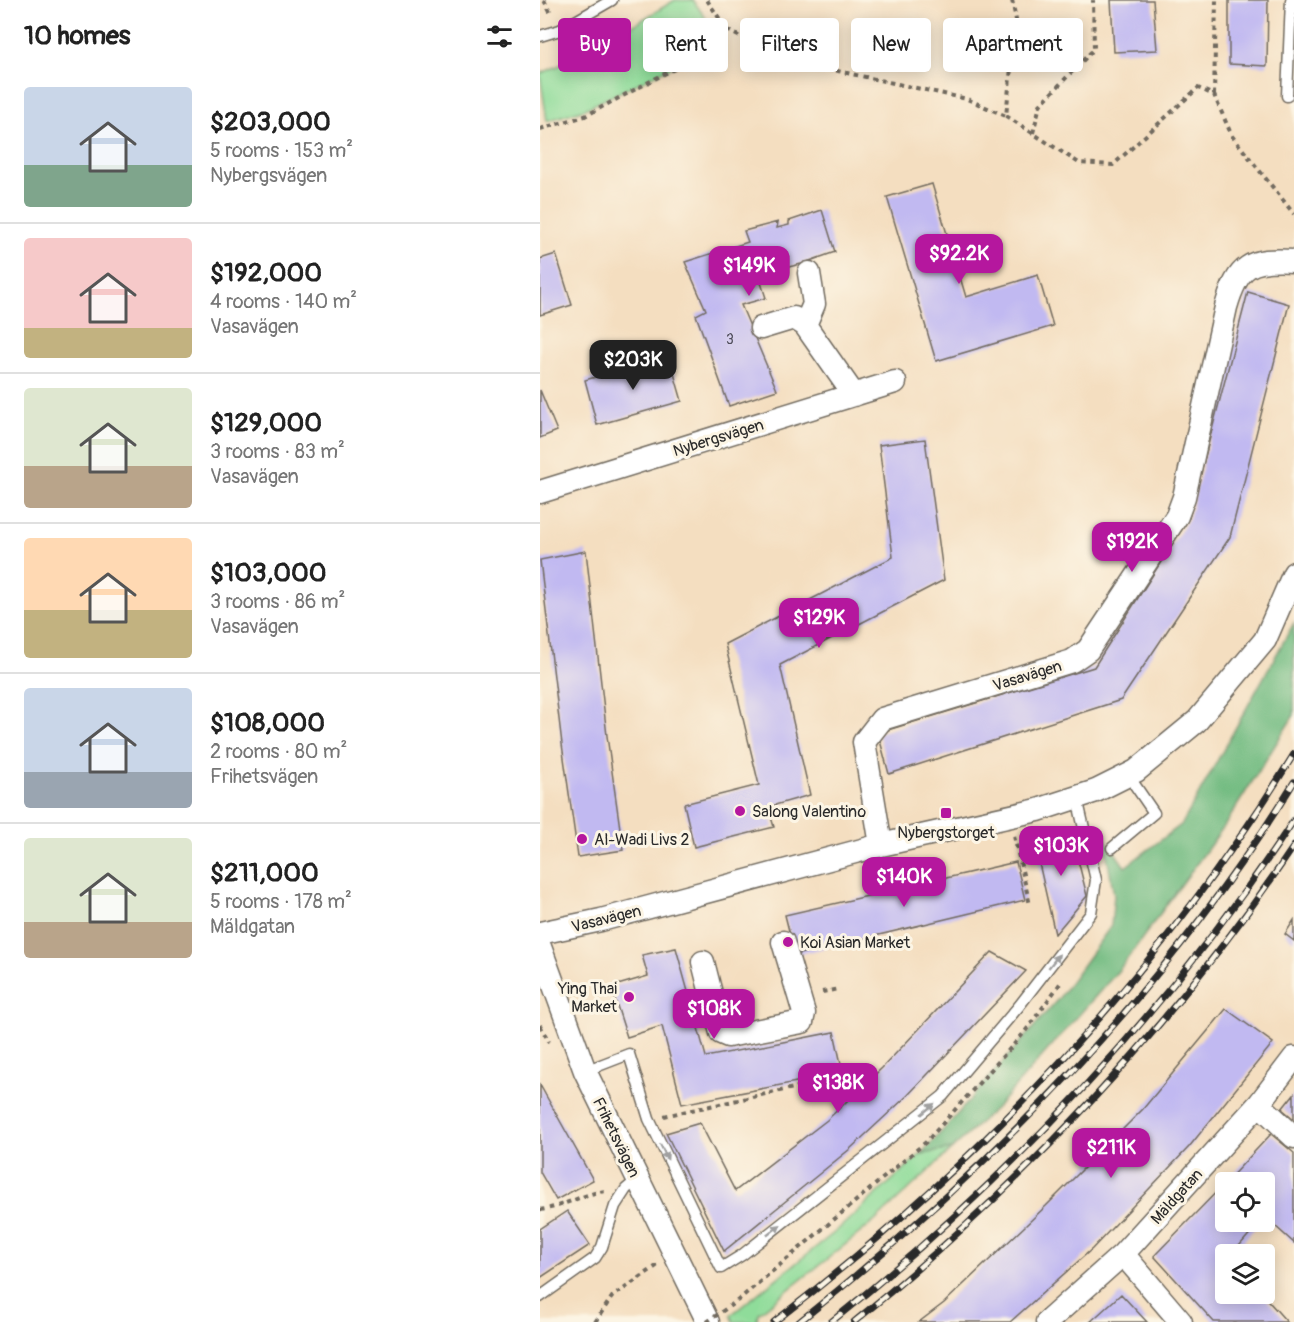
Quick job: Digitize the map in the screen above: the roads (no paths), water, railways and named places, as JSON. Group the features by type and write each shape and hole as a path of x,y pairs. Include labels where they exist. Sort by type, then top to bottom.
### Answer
{"street":[{"name":"Vasavägen","path":"881,845 864,742 882,719 1072,661 1088,650 1177,516 1184,497 1232,285 1247,266 1269,259 1294,261"},
{"path":"805,325 814,304 809,273"},
{"path":"761,328 794,318 805,325 854,395"},
{"name":"Nybergsvägen","path":"540,492 895,382"},
{"name":"Vasavägen","path":"540,933 601,920 881,845 1038,810 1077,798 1128,776 1197,721 1265,640 1294,573"},
{"path":"703,962 721,1033 728,1036 802,1022 804,1013 783,942"},
{"name":"Frihetsvägen","path":"540,947 585,1071 632,1184 707,1322"},
{"name":"Mäldgatan","path":"1047,1322 1123,1254 1259,1104 1294,1058"},
{"path":"1259,1104 1294,1137"},
{"path":"1123,1254 1181,1322"}],"lane":[{"path":"540,36 560,30 612,0"},
{"path":"1287,96 1291,0"},
{"path":"1112,848 1154,813 1128,776"},
{"path":"585,1071 629,1054 649,1119 721,1268 761,1240 943,1096 1019,1006 1091,913 1096,880 1077,798"},
{"path":"540,1297 595,1258 602,1247 615,1206 632,1184"}],"railway":[{"path":"774,1322 923,1198 1060,1062 1124,989 1184,914 1241,835 1294,754"},
{"path":"799,1322 939,1203 1070,1073 1131,1005 1189,933 1244,859 1294,782"},
{"path":"831,1322 961,1210 1023,1151 1082,1089 1139,1026 1193,959 1245,891 1294,820"},
{"path":"854,1322 977,1215 1092,1100 1198,977 1294,846"}],"place":[{"name":"Salong Valentino","path":"740,811"},
{"name":"Nybergstorget","path":"946,813"},
{"name":"Al-Wadi Livs 2","path":"582,839"},
{"name":"Koi Asian Market","path":"788,942"},
{"name":"Ying Thai Market","path":"629,997"}]}
